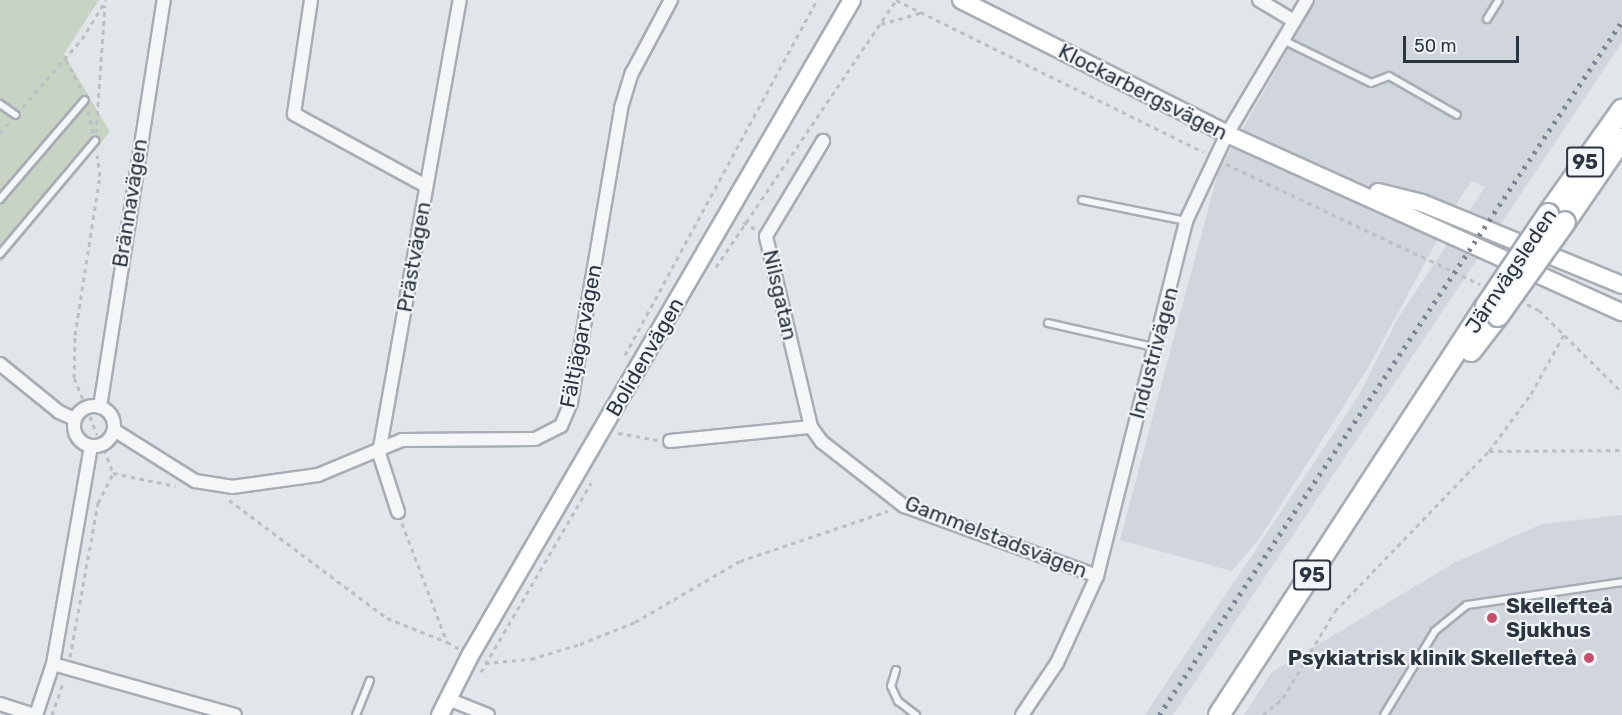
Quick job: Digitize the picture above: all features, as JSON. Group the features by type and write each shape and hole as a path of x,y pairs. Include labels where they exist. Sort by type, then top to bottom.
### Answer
{"main road":[{"name":"Bolidenvägen","path":"440,715 471,654 852,0"},
{"name":"Klockarbergsvägen","path":"961,0 1227,135 1328,178 1622,312"},
{"name":"Järnvägsleden","path":"1557,218 1622,110"},
{"name":"Järnvägsleden","path":"1219,715 1405,436 1490,303 1621,141"},
{"name":"Klockarbergsvägen","path":"1328,178 1422,203 1622,285"}],"street":[{"name":"Brännavägen","path":"100,407 164,0"},
{"path":"311,0 294,114 426,186"},
{"name":"Prästvägen","path":"398,512 379,453 460,0"},
{"name":"Fältjägarvägen","path":"114,430 195,481 225,486 318,475 379,453 402,441 535,440 561,426 571,402 621,108 632,73 671,0"},
{"path":"1259,0 1294,21"},
{"name":"Industrivägen","path":"1022,715 1057,663 1097,576 1186,221 1227,135 1307,0"},
{"name":"Nilsgatan","path":"811,427 766,236 823,141"},
{"path":"0,364 59,412 75,419"},
{"path":"86,407 100,407 110,413 114,430 107,441 91,446 76,436 75,419 86,407"},
{"path":"670,441 811,427"},
{"name":"Gammelstadsvägen","path":"811,427 822,442 904,506 1097,576"},
{"path":"0,704 35,715 53,664 91,446"},
{"path":"53,664 235,715"},
{"path":"448,699 488,715"}],"lane":[{"path":"1487,19 1499,0"},
{"path":"1283,40 1371,83 1389,76 1458,115"},
{"path":"0,199 85,100"},
{"path":"0,104 16,115"},
{"path":"0,254 94,141"},
{"path":"1082,200 1186,221"},
{"path":"1048,323 1154,347"},
{"path":"1384,715 1435,631 1467,605 1622,582"},
{"path":"896,670 891,686 898,701 916,715"},
{"path":"356,715 370,681"}],"path":[{"path":"621,362 817,0"},
{"path":"715,270 896,0 1215,158 1490,303"},
{"path":"0,133 66,60 106,1"},
{"path":"94,141 106,1"},
{"path":"879,25 924,12"},
{"path":"1518,301 1539,310 1622,392"},
{"path":"1263,715 1283,698 1335,611 1489,451 1531,394 1564,334"},
{"path":"612,443 623,423"},
{"path":"618,433 670,441"},
{"path":"1489,451 1622,450"},
{"path":"52,715 69,667 98,503 113,473"},
{"path":"480,674 595,475"},
{"path":"225,486 226,498 387,618 447,642 486,664 531,659 580,644 635,622 740,561 904,506"},
{"path":"398,512 447,642"}],"shaded area":[{"path":"1316,0 1622,0 1622,42 1173,715 1145,715 1358,397 1398,318 1485,187 1472,181 1459,200 1369,366 1259,539 1232,571 1120,540 1218,172"},
{"name":"Skellefteå Sjukhus","path":"1622,515 1622,715 1244,715 1272,672 1454,563 1542,524"}],"green space":[{"path":"0,0 99,0 64,54 110,132 0,263"}],"railway":[{"path":"1159,715 1622,21"}],"place":[{"name":"Skellefteå Sjukhus","path":"1492,618"},
{"name":"Psykiatrisk klinik Skellefteå","path":"1589,658"}]}
